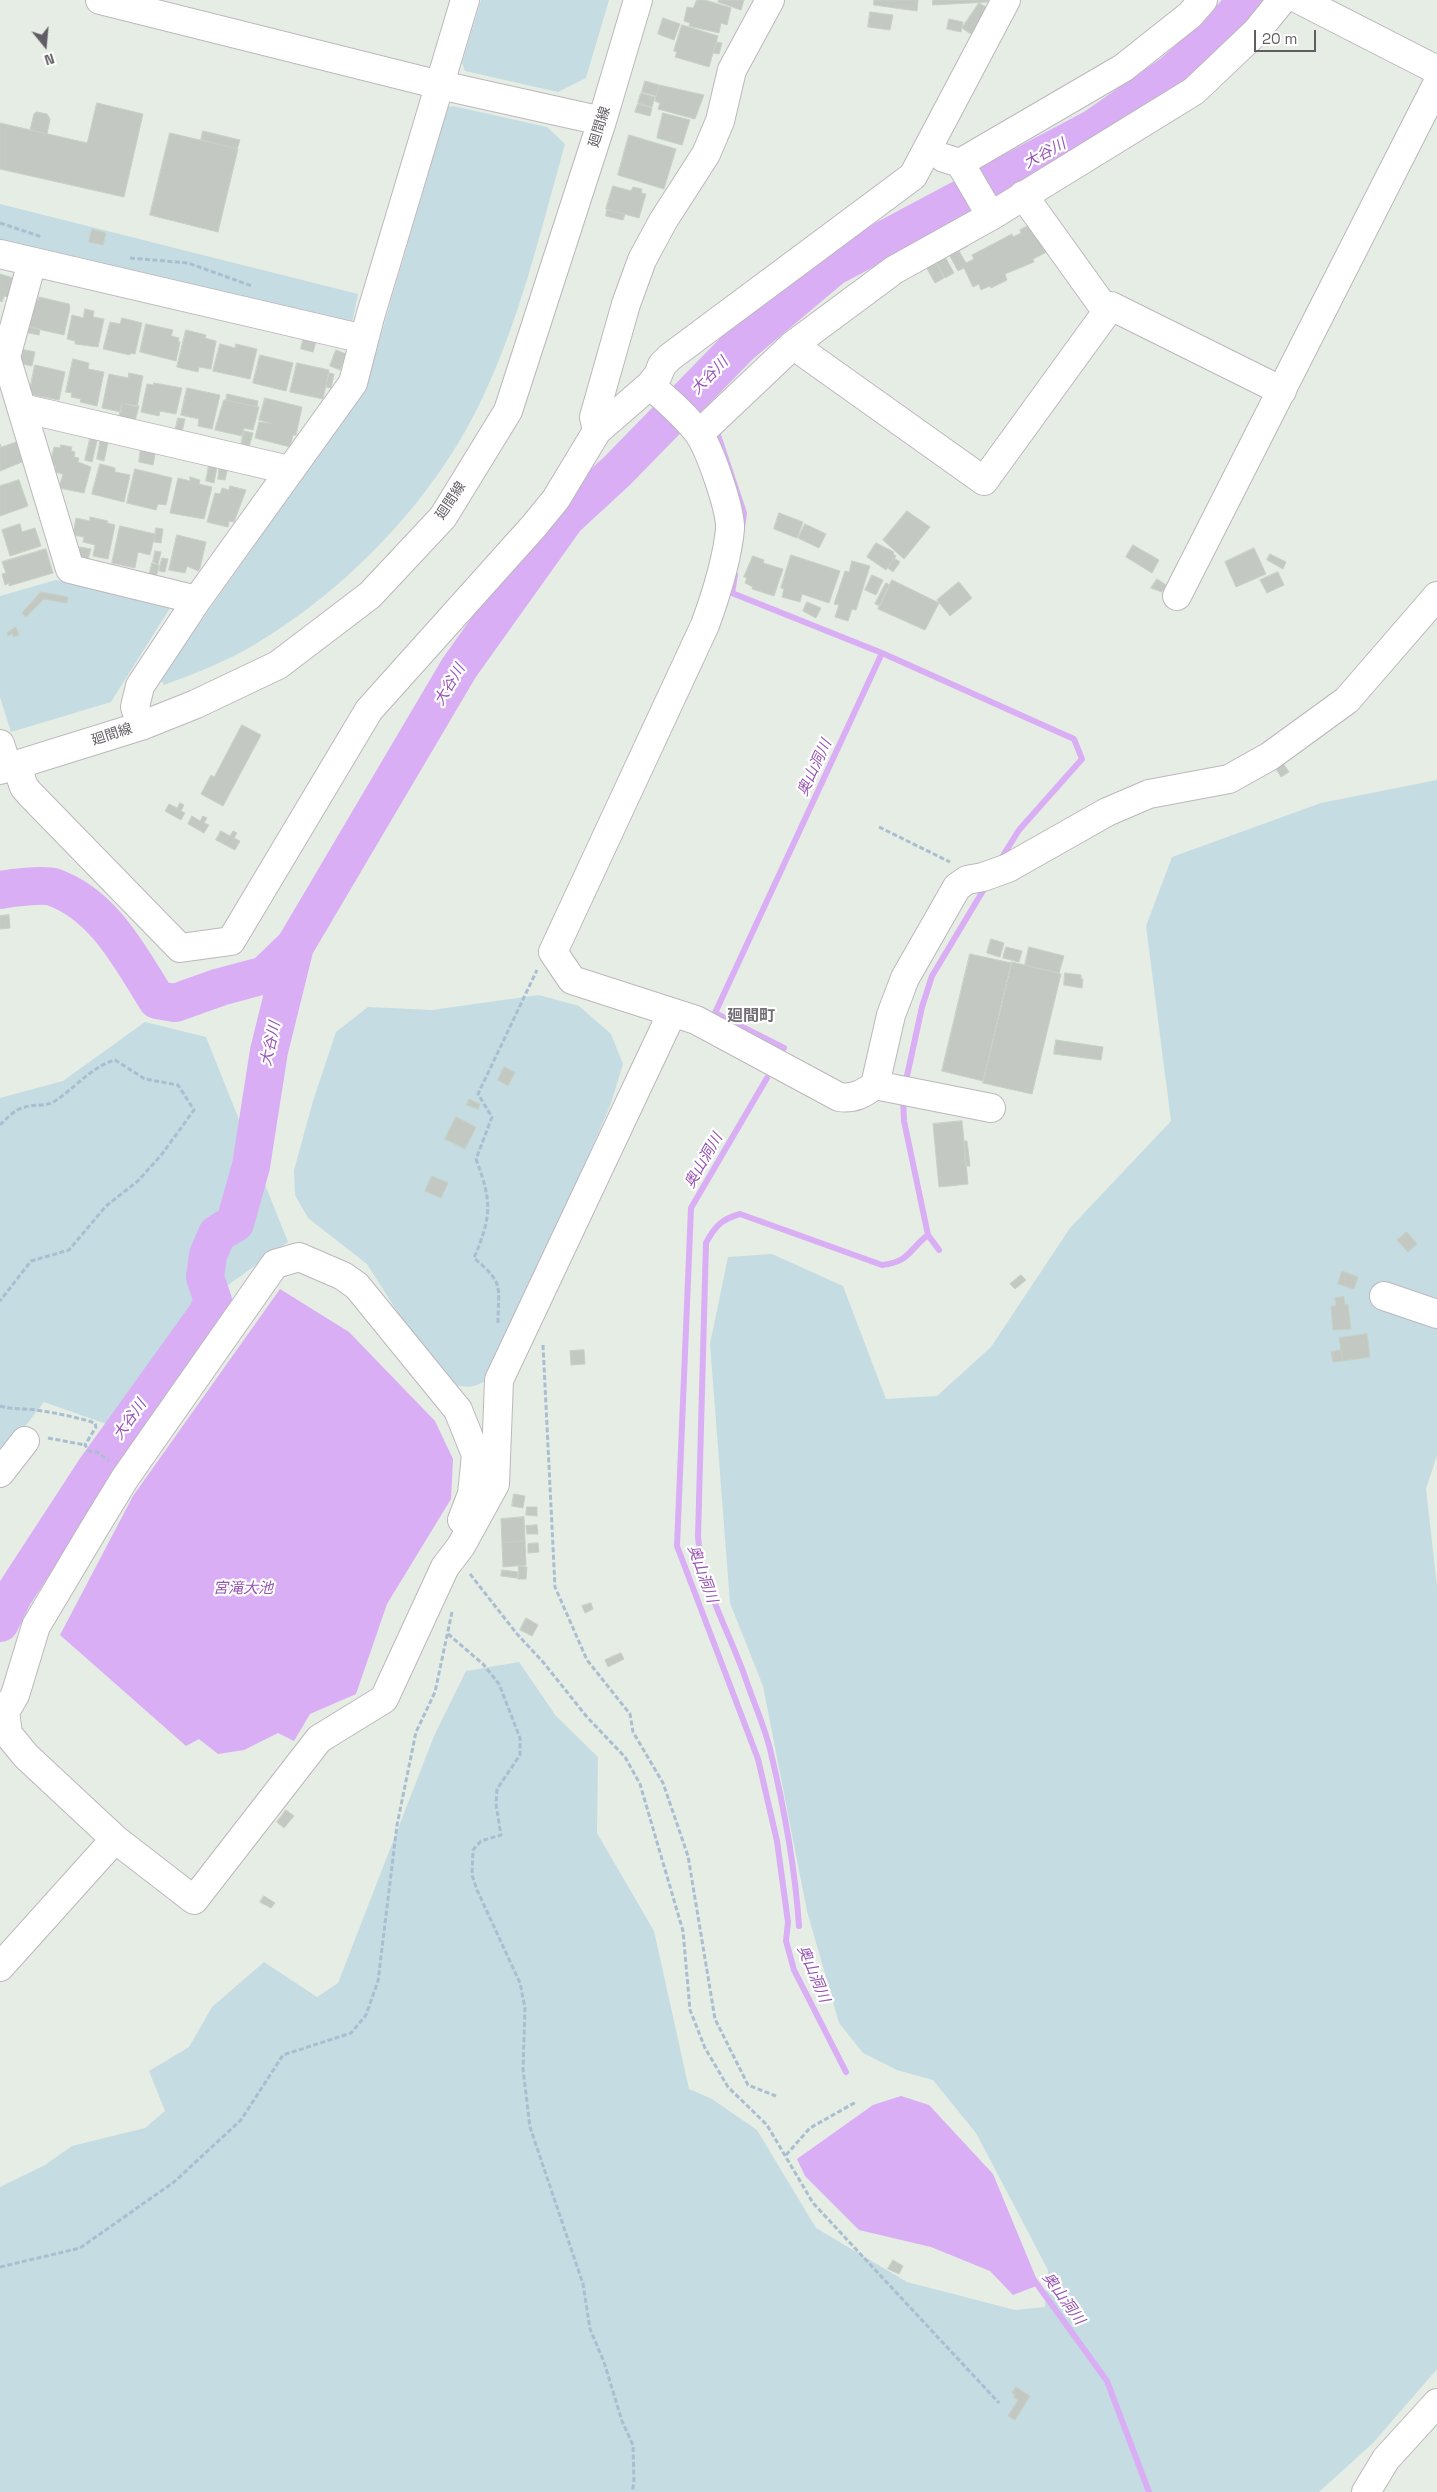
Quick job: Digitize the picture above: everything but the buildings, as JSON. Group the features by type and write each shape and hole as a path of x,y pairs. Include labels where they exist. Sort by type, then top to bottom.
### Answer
{"street":[{"path":"100,0 440,84 602,121"},
{"path":"141,726 135,707 140,686 197,600 353,383 364,339 465,0"},
{"name":"廻間線","path":"6,762 141,726 196,704 278,665 370,595 442,517 508,412 602,121 638,0"},
{"path":"597,431 594,417 626,304 642,260 663,221 706,154 720,121 732,70 770,0"},
{"path":"991,1108 895,1089 850,1098 839,1097 696,1020 572,980 553,952 705,625 717,591 730,529 729,512 708,451 699,434 657,391 658,375 662,365 670,357 914,176 1006,0"},
{"path":"960,163 1123,68 1190,15 1203,0"},
{"path":"699,434 793,345 894,270 991,216 1194,91 1256,32 1282,0"},
{"path":"1300,0 1437,70"},
{"path":"1177,596 1437,84"},
{"path":"927,152 960,163 991,216"},
{"path":"1023,195 1107,312"},
{"path":"0,254 364,339"},
{"path":"32,262 6,357 70,569 197,600"},
{"path":"793,345 984,481 1111,306 1282,391"},
{"path":"6,762 30,794 180,948 231,941 369,710 545,513 556,499 597,431 657,391"},
{"path":"22,408 289,470"},
{"path":"895,1089 891,1014 905,978 958,887 984,876 1107,812 1149,794 1229,779 1270,756 1347,700 1437,596"},
{"path":"458,1550 460,1525 472,1494 476,1455 458,1410 357,1286 343,1276 299,1257 275,1264 126,1478 36,1626 15,1695 5,1712 8,1734 26,1756 115,1839 194,1900 319,1739 384,1699 445,1567 458,1550 495,1484 499,1380 672,1013"},
{"path":"1384,1296 1437,1314"},
{"path":"0,1473 25,1440"},
{"path":"0,1967 115,1839"},
{"path":"1366,2492 1386,2459 1434,2412"}],"path":[{"path":"879,827 959,867 984,876"},
{"path":"515,1345 502,1338 498,1327 499,1290 496,1280 474,1258 487,1228 489,1202 486,1187 476,1160 492,1117 478,1094 539,965 553,952"},
{"path":"0,1125 10,1114 24,1107 54,1102 103,1064 115,1060 146,1079 178,1084 194,1110 162,1154 138,1181 106,1206 69,1250 31,1261 0,1301"},
{"path":"543,1342 555,1587 586,1660 630,1714 633,1732 663,1784 688,1856 715,2019 748,2085 776,2096"},
{"path":"0,1406 12,1410 27,1409 56,1414 95,1424 96,1427 85,1445"},
{"path":"25,1440 30,1435 85,1445 89,1451 97,1452"},
{"path":"458,1550 517,1634 543,1662 588,1718 625,1757 640,1784 683,1931 690,2010 704,2048 728,2087 767,2125 813,2203 999,2402"},
{"path":"0,2267 80,2248 174,2182 241,2120 283,2055 351,2033 366,2015 378,1981 397,1825 416,1732 435,1692 453,1609"},
{"path":"448,1634 483,1664 499,1684 520,1738 520,1755 497,1789 496,1804 501,1835 482,1841 473,1850 472,1875 520,1983 525,2008 523,2069 530,2127 583,2284 590,2330 604,2362 622,2420 633,2446 634,2482 632,2492"},
{"path":"786,2155 810,2128 856,2102"}],"shaded area":[{"path":"481,0 609,0 586,78 558,92 465,71 462,63"},
{"path":"453,106 547,127 565,144 517,312 492,377 477,409 458,444 411,510 354,570 290,622 257,643 223,661 164,685 160,679 365,389 448,107"},
{"path":"0,204 358,294 352,323 0,244"},
{"path":"56,580 170,608 111,702 11,732 0,697 0,596"},
{"path":"1437,780 1437,1455 1426,1489 1437,1586 1437,2369 1373,2443 1319,2492 0,2492 0,2187 45,2165 72,2146 145,2128 165,2111 149,2071 189,2047 212,2007 264,1962 317,1997 338,1983 434,1736 466,1671 519,1662 556,1716 598,1757 597,1833 654,1931 689,2089 712,2099 757,2130 816,2228 907,2282 1015,2310 1045,2307 1048,2270 976,2133 933,2080 897,2070 863,2053 839,2023 807,1911 763,1686 730,1603 710,1344 728,1257 772,1254 843,1286 886,1399 937,1396 991,1347 1070,1228 1171,1121 1146,926 1172,857 1321,803"},
{"path":"539,995 579,1006 611,1034 623,1064 610,1106 491,1377 475,1385 462,1386 449,1381 434,1370 367,1264 308,1218 295,1195 294,1170 313,1101 336,1032 368,1007 432,1010"},
{"path":"145,1022 206,1037 288,1242 203,1303 115,1427 44,1402 0,1458 0,1098 63,1081"}],"water":[{"name":"宮滝大池","path":"280,1289 349,1332 435,1421 453,1459 451,1499 387,1604 356,1694 310,1714 294,1741 278,1733 244,1750 218,1754 199,1739 186,1746 60,1635 133,1496"},
{"path":"901,2096 929,2105 993,2174 1039,2285 1013,2295 990,2271 931,2247 859,2230 805,2176 797,2159 873,2105"}],"waterway":[{"name":"大谷川","path":"0,1623 13,1596 95,1470 207,1314 213,1301 205,1277 208,1255 217,1234 235,1223 251,1166 269,1051 295,946 459,668 566,518 617,471 740,345 833,267 1094,128 1173,73 1219,32 1247,0"},
{"path":"700,384 707,403"},
{"path":"716,429 744,513 742,528"},
{"path":"735,575 732,593 882,653 1074,739 1082,759 1019,830 999,862"},
{"name":"奥山洞川","path":"784,1048 715,1013 882,653"},
{"path":"905,1085 922,1007 932,976 987,884"},
{"path":"0,890 48,886 71,895 87,906 101,919 126,950 157,1000 175,1003 220,987 265,975 295,946"},
{"name":"奥山洞川","path":"767,1078 691,1208 677,1546 758,1759 777,1841 788,1922 786,1941 794,1970 846,2072"},
{"path":"903,1098 904,1121 928,1235 939,1250"},
{"path":"799,1926 788,1837 770,1749 739,1660 710,1591 698,1537 706,1243 720,1224 728,1218 740,1214 882,1265 904,1258 928,1235"},
{"name":"奥山洞川","path":"1034,2280 1107,2381 1149,2492"}],"district":[{"name":"廻間町","path":"751,1017"}]}
